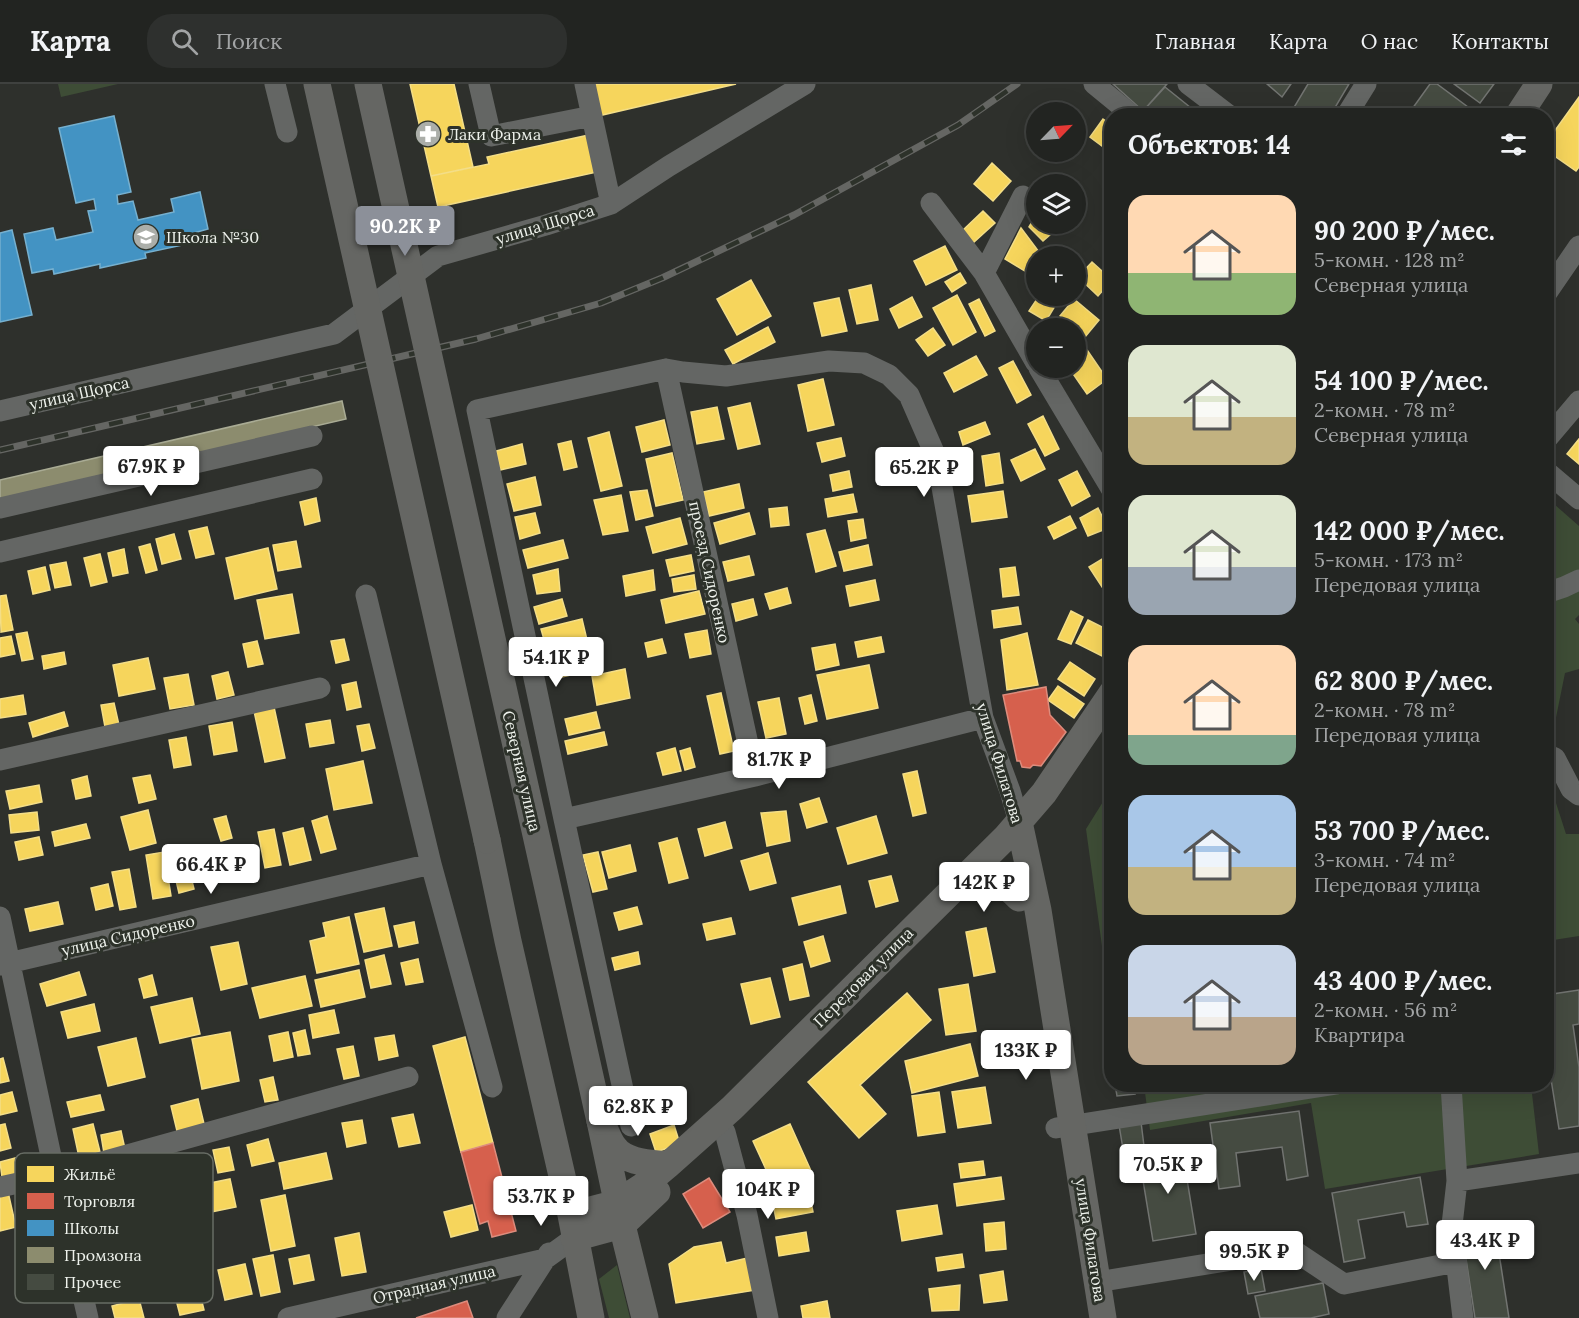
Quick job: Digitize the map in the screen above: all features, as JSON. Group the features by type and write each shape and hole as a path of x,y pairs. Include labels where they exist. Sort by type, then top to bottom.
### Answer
{"main road":[{"path":"317,84 573,1226 591,1318"},
{"name":"Северная улица","path":"368,84 645,1318"},
{"path":"1506,108 1522,84"},
{"path":"1523,108 1539,84"},
{"name":"Передовая улица","path":"573,1226 620,1214 680,1170 800,1063 983,882 1104,705"},
{"name":"Передовая улица","path":"620,1214 643,1186 732,1108 1052,803 1104,727"},
{"path":"1014,838 1019,898 1064,1127 1087,1318"},
{"name":"улица Филатова","path":"1014,838 1038,910 1064,1127 1103,1318"},
{"path":"983,882 1001,883 1019,898"},
{"path":"600,1121 615,1149 626,1157 640,1162 668,1165"}],"street":[{"path":"275,84 286,132"},
{"path":"478,84 491,136 592,116"},
{"path":"585,84 611,204"},
{"name":"улица Щорса","path":"0,411 334,334 438,256 611,204 669,166 805,84"},
{"path":"1094,84 1123,108"},
{"path":"1188,84 1220,108"},
{"path":"1351,108 1366,84"},
{"path":"984,273 1023,196"},
{"path":"931,203 984,273 1026,346"},
{"path":"1554,282 1579,246"},
{"name":"улица Филатова","path":"666,369 726,376 829,361 864,363 889,375 909,395 937,459 983,718 1010,791 1014,838"},
{"path":"631,1126 477,410 666,369"},
{"name":"проезд Сидоренко","path":"666,369 755,776"},
{"path":"1045,378 1104,477"},
{"path":"1554,431 1579,401"},
{"path":"0,508 312,436"},
{"path":"1554,478 1579,499"},
{"path":"0,552 312,479"},
{"path":"1554,591 1579,580"},
{"path":"366,595 431,864 492,1087"},
{"path":"0,760 320,688"},
{"path":"564,819 755,776 983,718"},
{"path":"1554,757 1571,789 1579,795"},
{"name":"улица Сидоренко","path":"5,964 431,864"},
{"path":"0,917 5,964 50,1153"},
{"path":"134,1153 408,1077"},
{"path":"1064,1127 1261,1092"},
{"path":"1451,1092 1457,1181 1452,1225 1463,1318"},
{"path":"725,1132 747,1215 768,1318"},
{"path":"1457,1181 1579,1163"},
{"path":"0,1187 15,1184"},
{"path":"507,1318 545,1259 573,1226"},
{"path":"1097,1282 1293,1250 1344,1284 1456,1262"},
{"name":"Отрадная улица","path":"288,1318 545,1259"},
{"path":"85,1303 88,1318"}],"green space":[{"path":"58,84 118,84 61,97"},
{"path":"1554,504 1579,526 1579,615 1575,619 1579,624 1579,669 1565,673 1554,727"},
{"path":"1554,797 1566,834 1579,834 1579,936 1554,940"},
{"path":"1104,800 1104,961 1086,829"},
{"path":"1145,1092 1532,1092 1539,1154 1325,1189 1311,1103 1150,1130"},
{"path":"617,1265 630,1318 609,1318 599,1279"}],"building: Жильё":[{"path":"410,84 454,84 473,167 431,176"},
{"path":"590,84 736,84 598,116"},
{"path":"1579,97 1579,167 1576,171 1554,156 1554,132"},
{"path":"1103,119 1104,120 1104,148 1090,137"},
{"path":"589,135 597,172 438,207 431,176 489,164 487,157"},
{"path":"992,163 1011,181 993,201 974,184"},
{"path":"983,211 995,223 973,243 962,231"},
{"path":"1021,228 1034,246 1026,246 1026,272 1005,259"},
{"path":"1036,234 1051,234 1043,241"},
{"path":"945,246 957,270 926,285 914,261"},
{"path":"1092,262 1104,273 1104,289 1098,296 1086,285 1086,268"},
{"path":"960,273 966,283 952,292 945,282"},
{"path":"751,280 771,316 737,335 717,299"},
{"path":"871,285 878,320 857,324 849,290"},
{"path":"957,295 976,332 953,345 933,308"},
{"path":"912,297 922,317 899,328 890,309"},
{"path":"839,298 847,331 822,336 814,303"},
{"path":"979,299 995,331 985,336 969,304"},
{"path":"1032,306 1055,306 1048,318 1041,318 1029,311"},
{"path":"1068,306 1082,306 1099,320 1086,336 1086,318 1062,318 1060,316"},
{"path":"768,327 775,342 733,364 725,350"},
{"path":"933,328 945,345 928,356 916,340"},
{"path":"1086,348 1104,375 1104,381 1087,394 1076,378 1086,378"},
{"path":"976,356 987,375 954,392 944,373"},
{"path":"1013,361 1031,395 1017,403 999,368"},
{"path":"823,379 834,425 808,431 798,385"},
{"path":"750,403 760,444 738,449 728,408"},
{"path":"717,407 724,439 697,444 691,412"},
{"path":"1043,416 1059,449 1045,456 1028,424"},
{"path":"664,420 670,445 642,452 636,427"},
{"path":"985,422 990,434 963,445 959,432"},
{"path":"609,432 622,486 601,491 588,438"},
{"path":"841,438 845,456 822,462 817,443"},
{"path":"1579,439 1579,464 1567,454"},
{"path":"571,441 577,467 564,470 558,444"},
{"path":"522,444 526,464 500,470 496,451"},
{"path":"1035,449 1045,469 1021,481 1011,460"},
{"path":"672,453 683,500 656,506 646,459"},
{"path":"999,453 1003,483 986,486 982,456"},
{"path":"849,471 852,487 833,491 830,475"},
{"path":"1077,471 1090,496 1072,506 1059,480"},
{"path":"535,477 541,505 514,511 507,484"},
{"path":"739,484 744,508 709,516 703,492"},
{"path":"647,490 653,516 636,520 630,492"},
{"path":"1003,491 1007,517 972,522 968,496"},
{"path":"853,494 857,512 828,517 825,499"},
{"path":"621,495 628,531 603,535 594,500"},
{"path":"316,498 320,521 305,525 300,502"},
{"path":"787,507 789,525 771,527 769,509"},
{"path":"1098,508 1104,520 1104,530 1088,536 1080,518"},
{"path":"535,513 540,533 520,539 515,517"},
{"path":"749,513 755,534 720,544 714,523"},
{"path":"1070,516 1076,528 1054,539 1048,527"},
{"path":"680,518 687,544 653,553 646,527"},
{"path":"863,519 866,538 851,541 848,521"},
{"path":"207,527 214,554 196,558 189,531"},
{"path":"825,530 836,566 816,572 807,534"},
{"path":"174,534 181,559 162,564 156,539"},
{"path":"563,540 568,558 528,568 523,550"},
{"path":"296,541 301,567 278,571 273,545"},
{"path":"150,544 157,570 146,573 139,547"},
{"path":"868,545 872,565 844,571 839,552"},
{"path":"268,548 277,589 235,599 226,558"},
{"path":"124,549 128,573 113,576 108,553"},
{"path":"100,554 107,582 91,586 84,558"},
{"path":"691,555 694,571 670,576 666,560"},
{"path":"749,556 754,575 728,581 723,562"},
{"path":"1104,558 1104,590 1089,567"},
{"path":"66,562 71,585 55,588 50,565"},
{"path":"45,567 50,590 33,594 28,571"},
{"path":"1015,567 1019,595 1003,597 1000,569"},
{"path":"558,569 560,591 537,594 533,575"},
{"path":"653,570 655,590 626,596 623,576"},
{"path":"694,575 696,589 674,592 672,579"},
{"path":"875,580 879,600 850,606 846,586"},
{"path":"787,588 791,603 770,609 765,594"},
{"path":"699,591 705,614 666,623 661,600"},
{"path":"292,594 299,633 265,639 257,600"},
{"path":"6,595 13,630 1,632 0,596"},
{"path":"562,599 567,616 539,624 534,607"},
{"path":"753,599 757,615 736,621 732,604"},
{"path":"1018,607 1021,624 994,628 992,611"},
{"path":"1071,611 1083,617 1071,644 1058,639"},
{"path":"582,619 587,640 547,650 541,629"},
{"path":"1088,620 1104,628 1104,657 1076,643"},
{"path":"707,630 711,654 690,658 685,634"},
{"path":"27,632 33,659 22,661 16,634"},
{"path":"1027,633 1038,685 1007,690 1001,640"},
{"path":"11,636 15,654 0,657 0,638"},
{"path":"881,637 884,652 858,657 855,642"},
{"path":"344,639 349,660 336,663 331,641"},
{"path":"662,639 666,653 648,657 645,643"},
{"path":"257,641 263,664 248,667 243,644"},
{"path":"835,644 839,665 816,670 812,648"},
{"path":"64,652 66,664 44,669 42,656"},
{"path":"148,658 155,689 119,696 113,665"},
{"path":"585,660 588,671 553,679 551,667"},
{"path":"1070,662 1095,679 1084,696 1058,679"},
{"path":"869,665 878,708 827,719 817,675"},
{"path":"625,669 630,698 597,705 592,676"},
{"path":"228,672 234,695 217,699 212,676"},
{"path":"188,674 194,705 170,709 164,678"},
{"path":"356,682 361,707 347,710 342,685"},
{"path":"1058,686 1084,704 1074,718 1048,700"},
{"path":"721,693 734,751 720,754 707,696"},
{"path":"23,695 26,714 0,718 0,699"},
{"path":"811,695 817,721 805,724 799,698"},
{"path":"779,698 786,734 766,738 758,702"},
{"path":"114,703 119,725 105,727 101,705"},
{"path":"274,707 285,758 265,762 254,711"},
{"path":"64,712 68,726 33,737 29,723"},
{"path":"596,712 600,728 569,735 565,719"},
{"path":"330,720 334,743 310,747 306,724"},
{"path":"232,722 237,751 214,755 209,726"},
{"path":"369,724 375,748 362,751 357,726"},
{"path":"604,732 607,745 568,754 565,741"},
{"path":"186,737 191,765 174,768 169,740"},
{"path":"675,748 681,771 663,775 657,753"},
{"path":"690,748 695,767 685,770 680,751"},
{"path":"363,761 372,803 334,810 326,769"},
{"path":"917,771 926,813 913,816 903,774"},
{"path":"150,775 156,799 139,803 133,778"},
{"path":"87,776 91,796 76,799 72,780"},
{"path":"39,785 42,802 10,809 6,791"},
{"path":"819,798 827,822 807,828 800,804"},
{"path":"148,810 156,843 130,850 121,817"},
{"path":"786,811 790,841 767,846 761,813"},
{"path":"37,812 39,830 11,833 9,815"},
{"path":"226,816 232,838 221,841 214,819"},
{"path":"327,816 336,849 321,853 312,821"},
{"path":"876,816 887,853 848,864 837,828"},
{"path":"725,822 732,848 705,856 698,829"},
{"path":"86,824 90,838 55,846 52,832"},
{"path":"303,828 311,860 290,865 283,833"},
{"path":"274,829 281,865 265,868 258,832"},
{"path":"39,837 43,855 19,860 15,842"},
{"path":"677,838 688,878 669,883 659,843"},
{"path":"630,845 636,871 609,878 602,852"},
{"path":"248,847 253,871 239,874 233,850"},
{"path":"216,850 222,877 207,880 201,853"},
{"path":"164,852 171,896 153,899 146,855"},
{"path":"598,852 607,889 593,892 583,855"},
{"path":"768,853 776,883 750,890 741,861"},
{"path":"129,869 136,907 120,910 112,872"},
{"path":"189,869 194,889 179,893 174,872"},
{"path":"891,876 898,901 876,907 869,881"},
{"path":"108,884 113,906 96,910 91,888"},
{"path":"840,886 846,913 799,925 792,898"},
{"path":"58,902 63,924 30,931 25,909"},
{"path":"637,907 642,924 619,930 614,913"},
{"path":"384,908 392,946 364,952 355,914"},
{"path":"349,917 359,964 317,973 310,941 326,937 323,923"},
{"path":"731,918 735,934 707,940 703,924"},
{"path":"414,922 418,943 399,947 394,926"},
{"path":"986,928 995,972 974,976 966,932"},
{"path":"823,936 830,961 811,967 804,942"},
{"path":"238,942 247,984 221,990 211,947"},
{"path":"638,952 640,964 615,970 612,958"},
{"path":"384,955 391,984 371,988 365,960"},
{"path":"418,959 423,982 406,985 401,963"},
{"path":"802,964 809,996 790,1000 783,969"},
{"path":"359,970 365,997 321,1007 315,980"},
{"path":"79,972 86,995 47,1006 40,984"},
{"path":"152,975 157,995 144,998 139,979"},
{"path":"305,976 312,1006 260,1018 252,988"},
{"path":"770,978 780,1017 751,1024 741,984"},
{"path":"968,984 976,1031 946,1035 939,989"},
{"path":"907,993 931,1020 860,1085 886,1114 859,1138 808,1082"},
{"path":"192,998 200,1034 160,1043 151,1007"},
{"path":"94,1004 100,1031 68,1038 61,1012"},
{"path":"334,1010 339,1033 313,1038 309,1015"},
{"path":"305,1030 310,1054 298,1056 293,1033"},
{"path":"230,1032 239,1081 202,1089 192,1039"},
{"path":"288,1032 293,1057 274,1061 269,1036"},
{"path":"394,1035 398,1056 379,1060 375,1038"},
{"path":"465,1037 493,1143 461,1152 433,1046"},
{"path":"136,1038 145,1077 108,1086 98,1047"},
{"path":"970,1044 978,1076 912,1093 905,1061"},
{"path":"353,1046 359,1076 344,1079 337,1049"},
{"path":"3,1058 9,1081 0,1083 0,1059"},
{"path":"273,1077 278,1100 265,1102 260,1080"},
{"path":"985,1087 991,1123 958,1128 952,1092"},
{"path":"12,1092 17,1111 0,1115 0,1095"},
{"path":"939,1092 945,1132 918,1136 912,1096"},
{"path":"100,1095 104,1110 71,1117 67,1102"},
{"path":"198,1099 205,1128 178,1135 171,1106"},
{"path":"413,1114 420,1143 399,1147 392,1118"},
{"path":"362,1120 366,1143 347,1147 342,1123"},
{"path":"5,1124 11,1148 0,1151 0,1125"},
{"path":"93,1124 100,1152 78,1153 73,1129"},
{"path":"790,1124 812,1173 775,1189 753,1141"},
{"path":"674,1125 680,1144 656,1152 650,1134"},
{"path":"121,1131 125,1149 104,1153 101,1135"},
{"path":"268,1139 274,1161 252,1166 247,1145"},
{"path":"229,1147 234,1170 218,1173 213,1150"},
{"path":"326,1153 332,1179 284,1189 279,1163"},
{"path":"15,1158 15,1175 2,1177 0,1162"},
{"path":"983,1161 985,1175 961,1178 959,1164"},
{"path":"1001,1177 1004,1199 957,1206 954,1184"},
{"path":"230,1179 236,1207 213,1212 213,1182"},
{"path":"808,1188 813,1212 776,1219 771,1195"},
{"path":"8,1192 15,1227 0,1231 0,1194"},
{"path":"285,1195 295,1246 271,1251 261,1200"},
{"path":"472,1205 478,1230 451,1237 444,1212"},
{"path":"937,1205 942,1234 902,1241 897,1211"},
{"path":"1004,1222 1006,1249 986,1251 984,1224"},
{"path":"806,1232 809,1251 779,1256 776,1237"},
{"path":"359,1233 366,1272 342,1276 335,1238"},
{"path":"721,1242 726,1263 752,1257 756,1290 676,1303 669,1264 694,1247"},
{"path":"962,1254 964,1267 938,1271 936,1258"},
{"path":"273,1255 280,1292 261,1296 253,1259"},
{"path":"309,1255 314,1280 294,1284 289,1259"},
{"path":"245,1264 252,1294 225,1300 218,1270"},
{"path":"1003,1271 1007,1300 984,1303 980,1275"},
{"path":"960,1285 959,1310 932,1311 929,1289"},
{"path":"827,1301 830,1318 803,1318 801,1306"},
{"path":"140,1303 144,1318 115,1318 112,1306"},
{"path":"177,1303 202,1303 204,1310 180,1315"}],"building: Торговля":[{"path":"1046,687 1050,715 1066,732 1041,766 1022,767 1020,761 1017,761 1003,695"},
{"path":"493,1143 516,1231 492,1237 488,1221 480,1224 461,1152"},
{"path":"709,1178 730,1212 703,1228 683,1194"},
{"path":"467,1301 473,1318 416,1318"}],"building: Школы":[{"path":"114,116 131,192 117,195 118,204 133,201 138,220 174,212 171,199 200,192 208,229 190,234 192,243 145,253 146,258 100,268 100,264 54,274 53,269 32,273 24,234 53,228 56,240 93,232 88,211 96,210 94,199 76,203 59,128"},
{"path":"12,230 32,315 0,322 0,233"}],"building: Промзона":[{"path":"342,401 346,419 0,499 0,480"}],"building: Прочее":[{"path":"1113,84 1167,84 1146,108 1140,108"},
{"path":"1267,84 1291,84 1282,97"},
{"path":"1308,84 1349,84 1335,108 1294,108"},
{"path":"1430,84 1437,84 1469,108 1413,108"},
{"path":"1454,84 1494,84 1480,103"},
{"path":"1165,87 1191,108 1146,108"},
{"path":"1579,990 1579,1024 1573,1025 1579,1067 1579,1126 1559,1129 1553,1092 1554,994"},
{"path":"1116,1092 1135,1092 1135,1094 1117,1096"},
{"path":"1299,1111 1308,1176 1287,1180 1282,1147 1236,1153 1240,1186 1219,1189 1210,1123"},
{"path":"1141,1122 1144,1146 1123,1149 1119,1125"},
{"path":"1182,1149 1196,1234 1153,1241 1139,1156"},
{"path":"1420,1177 1428,1224 1407,1227 1404,1212 1358,1220 1365,1258 1344,1262 1332,1193"},
{"path":"1494,1221 1509,1318 1475,1318 1461,1226"},
{"path":"1261,1269 1265,1291 1248,1294 1244,1272"},
{"path":"1323,1283 1329,1314 1311,1318 1260,1318 1255,1296"}],"railway":[{"path":"0,450 476,339 601,303 662,278 794,215 958,125 1017,84"}],"place":[{"name":"Лаки Фарма","path":"428,134"},
{"name":"Школа №30","path":"146,237"}]}
